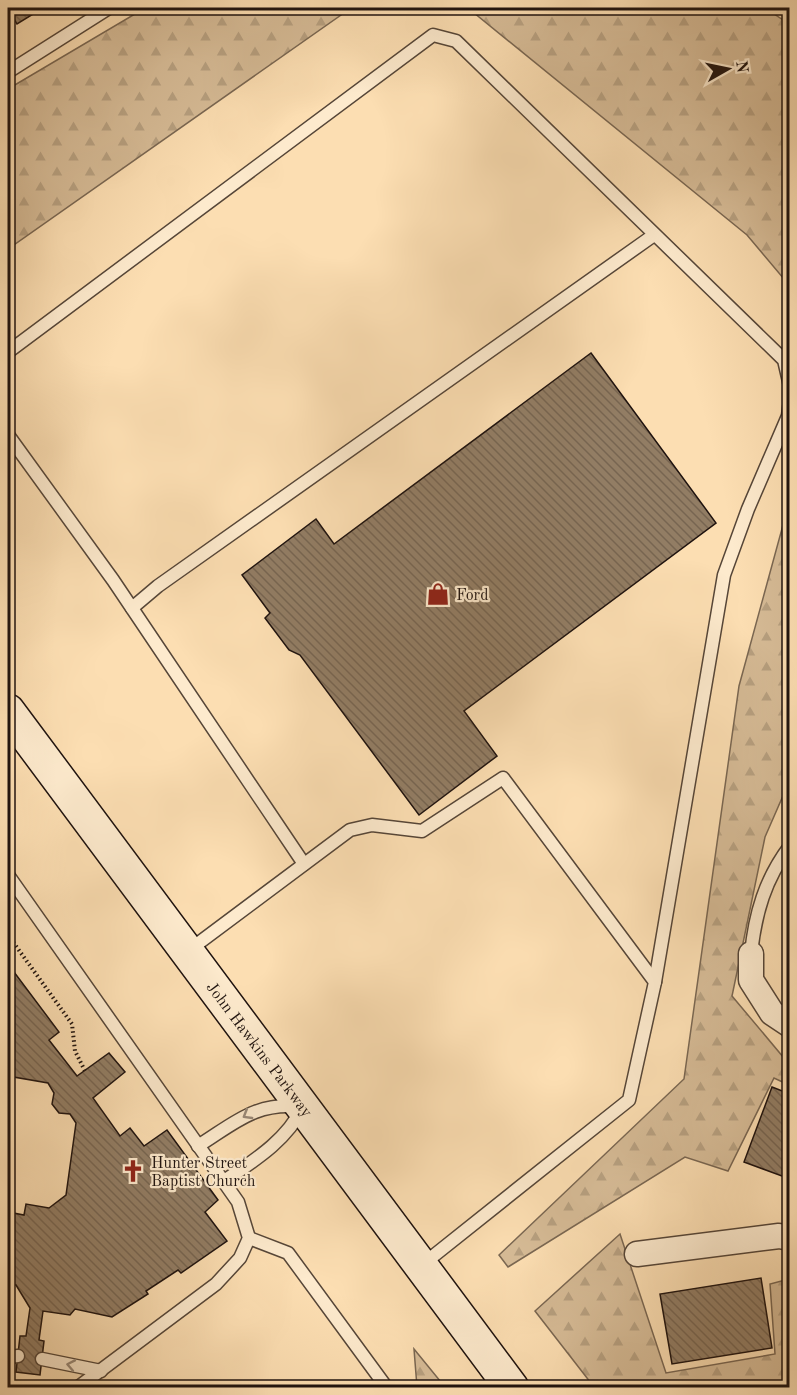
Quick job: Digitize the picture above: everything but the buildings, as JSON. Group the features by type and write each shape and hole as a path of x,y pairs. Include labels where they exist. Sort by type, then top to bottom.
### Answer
{"main road":[{"name":"John Hawkins Parkway","path":"8,711 512,1388"}],"street":[{"path":"751,954 751,980 772,1013 789,1025"},
{"path":"637,1254 779,1236 789,1238"}],"lane":[{"path":"8,72 109,8"},
{"path":"8,352 433,34 456,41 784,360 789,386"},
{"path":"132,608 158,586 654,235"},
{"path":"421,1266 629,1100 656,982 724,575 748,509 788,416 789,400"},
{"path":"8,435 132,608 304,864"},
{"path":"187,952 350,830 372,825 422,831 503,778 656,982"},
{"path":"751,954 753,928 764,888 789,846"},
{"path":"8,875 47,934 120,1032 238,1202 249,1238 240,1258 216,1284 77,1388"},
{"path":"198,1146 259,1108 284,1104 303,1107 294,1124 277,1143 224,1181"},
{"path":"249,1238 288,1253 387,1388"},
{"path":"42,1359 101,1371"}],"path":[{"path":"8,935 72,1024 75,1052 85,1071"}],"green space":[{"path":"145,8 351,8 8,249 8,89"},
{"path":"468,8 765,8 789,24 789,285 747,235"},
{"path":"789,503 789,782 765,837 732,996 784,1058 789,1060 789,1085 774,1078 728,1171 685,1157 508,1267 499,1255 684,1079 739,686"},
{"path":"620,1234 666,1373 775,1354 770,1284 789,1279 789,1387 594,1387 535,1311"},
{"path":"414,1349 445,1387 417,1387"}],"place":[{"name":"Ford","path":"438,594"},
{"name":"Hunter Street Baptist Church","path":"133,1171"}]}
